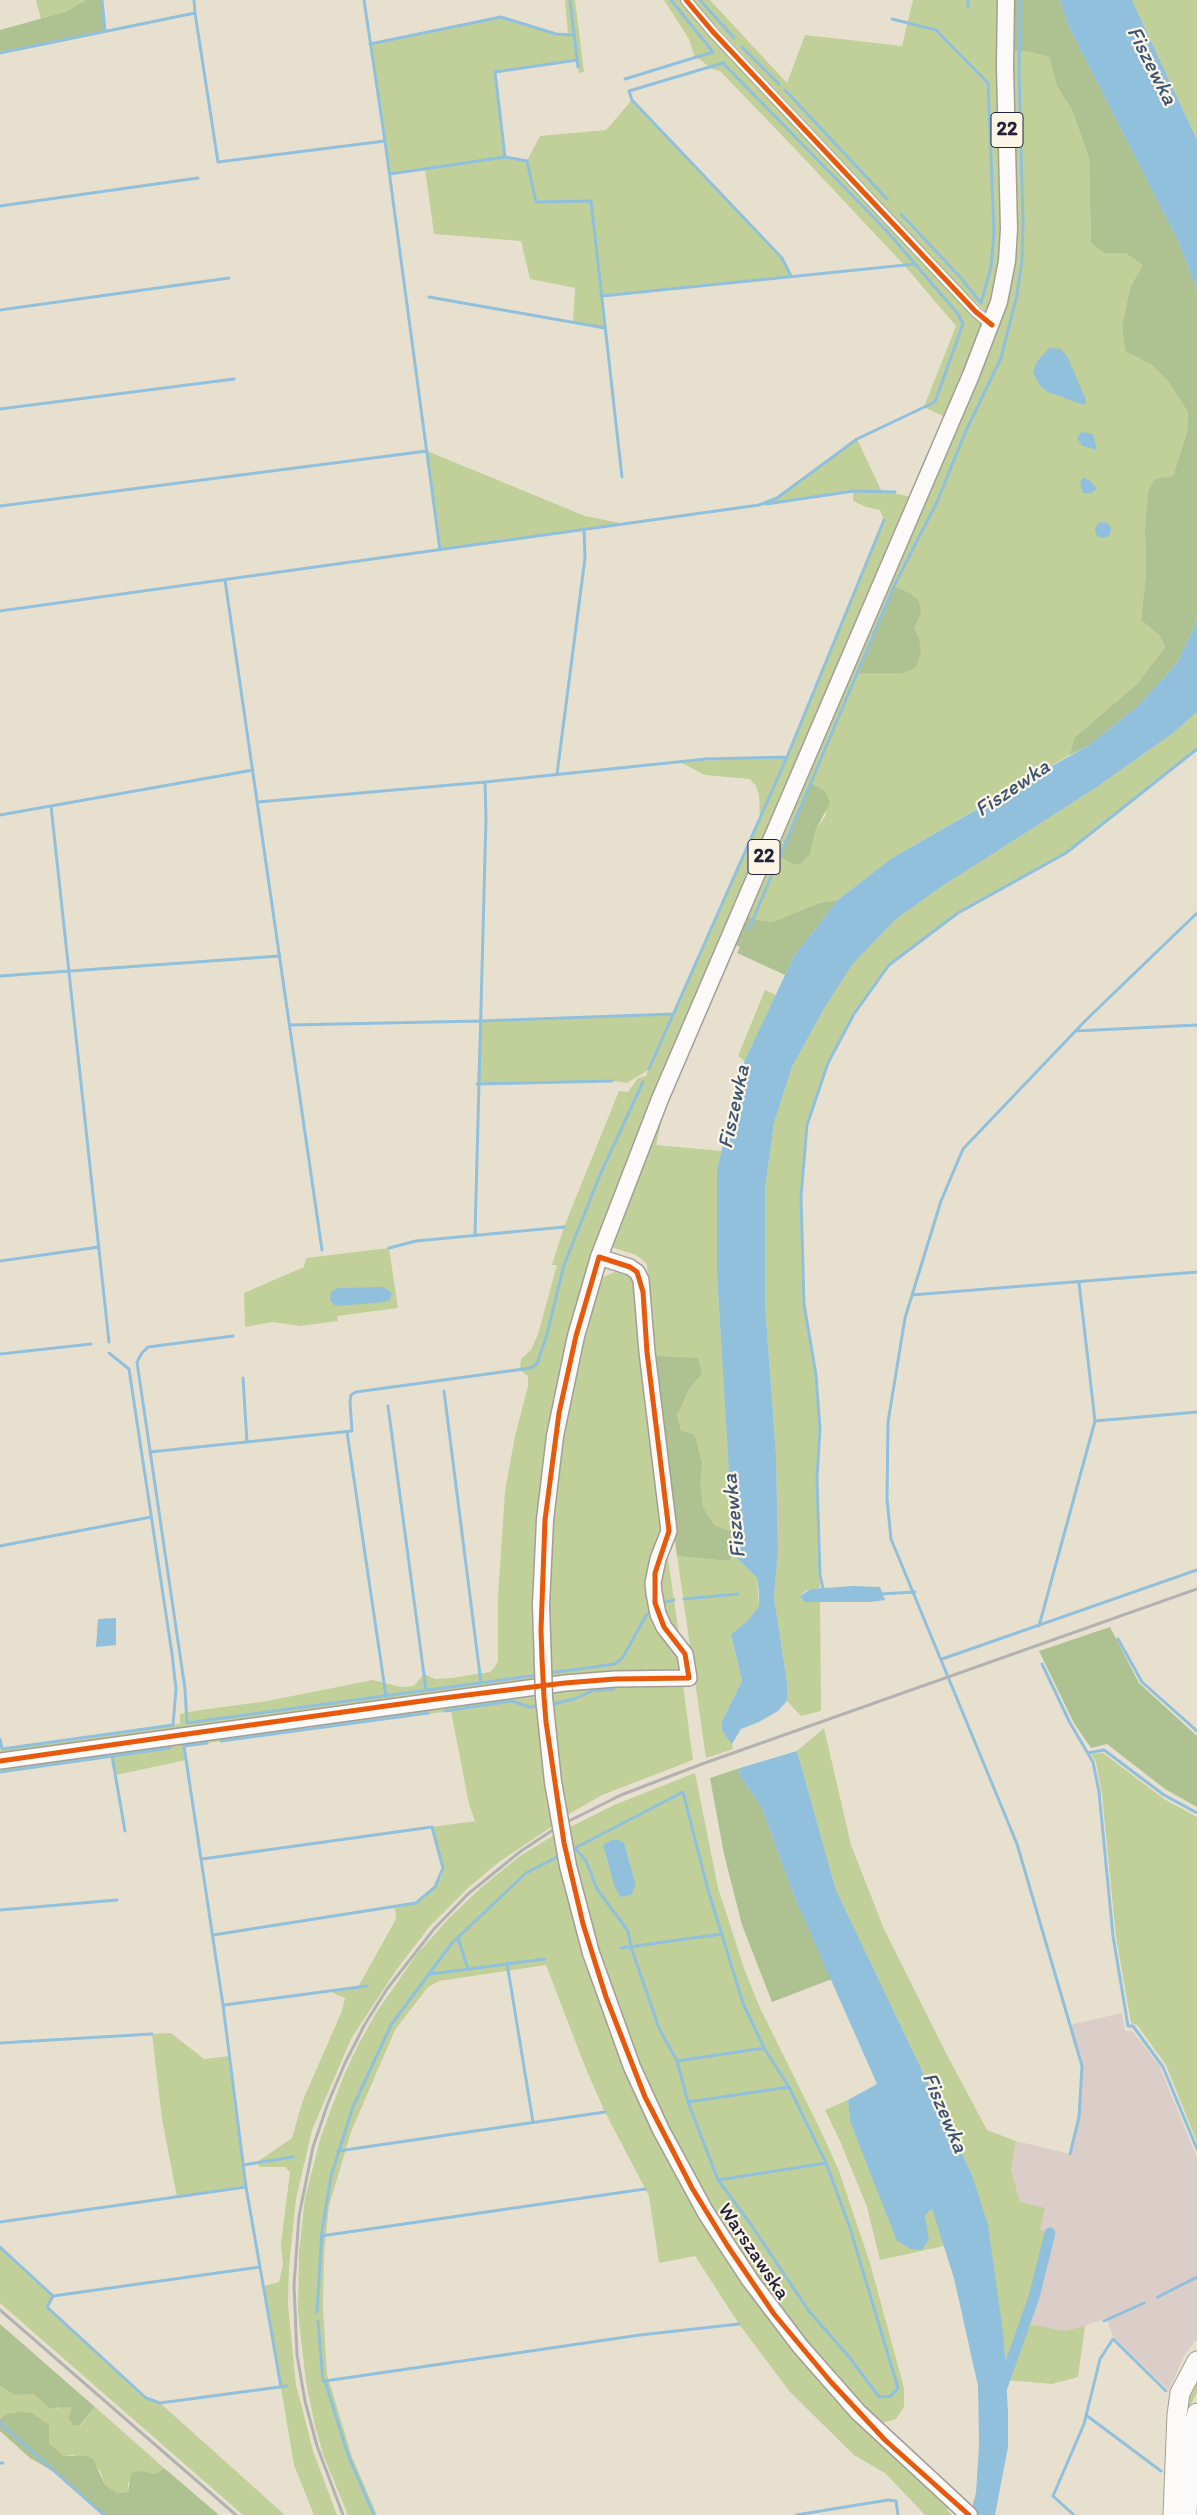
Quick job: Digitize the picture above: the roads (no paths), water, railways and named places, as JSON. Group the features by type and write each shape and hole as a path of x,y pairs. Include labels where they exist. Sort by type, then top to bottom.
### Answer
{"highway":[{"path":"1173,2515 1179,2400 1187,2377 1197,2360"},
{"path":"1187,2515 1190,2449 1197,2413"}],"main road":[{"name":"22","path":"598,1258 660,1099 992,325 1004,281 1009,230 1005,66 1006,0"},
{"name":"Warszawska","path":"598,1258 576,1336 555,1436 545,1520 541,1605 544,1697 553,1782 568,1866 592,1953 629,2059 661,2130 701,2205 750,2280 800,2346 858,2412 964,2511"}],"street":[{"path":"686,0 713,32 976,312 992,325"},
{"path":"0,1761 565,1683 615,1679 689,1678 685,1654 664,1627 658,1614 654,1593 653,1583 658,1559 669,1531 647,1352 641,1280 637,1272 630,1267 598,1258"}],"water":[{"name":"Fiszewka","path":"1060,0 1132,0 1197,140 1197,290 1178,241 1068,25"},
{"path":"1049,348 1061,349 1067,356 1086,400 1084,405 1048,392 1040,386 1033,373 1036,363"},
{"path":"1081,432 1093,434 1097,450 1082,446 1077,438"},
{"path":"1084,477 1097,489 1091,493 1083,493 1080,482"},
{"path":"1103,522 1109,524 1111,530 1109,536 1103,538 1097,536 1095,530 1097,524"},
{"name":"Fiszewka","path":"1197,621 1197,712 1172,734 1094,789 941,887 895,920 852,965 825,1007 792,1067 774,1123 765,1189 765,1304 776,1454 778,1552 774,1597 787,1682 787,1701 778,1711 759,1722 741,1729 732,1744 722,1731 722,1721 742,1681 731,1635 749,1619 759,1606 757,1578 734,1555 717,1274 717,1171 739,1073 794,956 838,900 892,858 1089,745 1138,706 1178,662"},
{"path":"384,1287 392,1293 390,1300 385,1302 338,1306 334,1305 330,1300 331,1291 339,1288"},
{"path":"852,1586 880,1587 885,1600 871,1602 804,1602 800,1596 811,1589"},
{"path":"116,1618 116,1645 96,1647 98,1619"},
{"path":"797,1751 836,1890 972,2175 988,2225 1004,2340 1008,2412 1008,2447 995,2515 970,2515 976,2493 979,2446 978,2386 954,2278 932,2209 925,2215 929,2239 922,2250 911,2249 897,2241 850,2121 848,2100 877,2084 794,1896 762,1808 739,1774 740,1768"},
{"path":"612,1840 624,1843 636,1885 631,1895 620,1897 614,1885 603,1845"}],"waterway":[{"path":"102,0 105,31"},
{"path":"194,0 195,13"},
{"path":"364,0 385,141"},
{"path":"570,0 578,67"},
{"path":"625,79 713,52 671,0"},
{"path":"700,0 734,38"},
{"path":"968,0 968,7"},
{"path":"749,929 894,586 937,502 965,433 1001,358 1017,295 1022,260 1023,222 1019,72 1020,0"},
{"path":"0,53 195,13 218,162 385,141 440,550"},
{"path":"370,44 501,17 556,34 574,35"},
{"path":"892,19 936,30 988,83 994,232 991,267 981,303 961,278 901,214"},
{"path":"742,47 779,84"},
{"path":"577,60 495,72 505,157 527,161 536,202 591,201 622,477"},
{"path":"759,505 777,498 857,439 935,402 963,324 958,314 886,230 723,63 629,91 632,100 782,258 791,276"},
{"path":"785,90 887,199"},
{"path":"390,174 505,157"},
{"path":"0,206 198,178"},
{"path":"602,296 915,264"},
{"path":"0,310 229,278"},
{"path":"429,297 605,328"},
{"path":"0,409 234,379"},
{"path":"0,506 427,451"},
{"path":"766,504 854,491 895,492"},
{"path":"0,611 759,505"},
{"path":"649,1069 787,757 884,520"},
{"path":"557,774 585,558 584,530"},
{"path":"225,580 322,1250"},
{"path":"823,1588 820,1575 817,1478 820,1429 816,1375 804,1304 801,1197 807,1125 828,1063 854,1014 889,965 958,913 1066,853 1197,749"},
{"path":"258,802 485,782 706,759 787,757"},
{"path":"0,815 253,770"},
{"path":"475,1234 486,818 485,782"},
{"path":"51,806 109,1342"},
{"path":"1070,2154 1079,2117 1082,2066 1017,1844 891,1539 887,1499 888,1422 905,1318 941,1201 963,1149 1086,1020 1197,913"},
{"path":"0,976 280,956"},
{"path":"290,1025 673,1014"},
{"path":"1075,1031 1197,1025"},
{"path":"477,1084 612,1081"},
{"path":"150,1452 352,1431 350,1402 351,1395 356,1392 531,1368 537,1364 547,1334 564,1265 600,1175 643,1082"},
{"path":"389,1248 416,1241 564,1227"},
{"path":"0,1261 99,1247"},
{"path":"912,1295 1197,1272"},
{"path":"1039,1626 1095,1421 1079,1283"},
{"path":"233,1336 148,1347 137,1362 185,1689 187,1723 538,1675"},
{"path":"0,1354 91,1344"},
{"path":"0,1739 2,1749 173,1725 176,1689 172,1654 129,1369 109,1353"},
{"path":"243,1378 247,1442"},
{"path":"444,1391 481,1683"},
{"path":"388,1406 426,1690"},
{"path":"1095,1421 1197,1412"},
{"path":"347,1432 386,1696"},
{"path":"0,1546 151,1517"},
{"path":"942,1659 1197,1570"},
{"path":"881,1594 915,1592"},
{"path":"684,1599 738,1594"},
{"path":"662,1603 674,1600"},
{"path":"549,1673 615,1664 623,1657 647,1614"},
{"path":"1118,1639 1142,1682 1197,1731"},
{"path":"1042,1664 1070,1723 1093,1762 1099,1792 1113,1936 1128,2026 1133,2026 1163,2067 1197,2149"},
{"path":"549,1705 574,1699 592,1691 614,1689"},
{"path":"445,1711 512,1701 529,1707 540,1706"},
{"path":"221,1741 428,1713"},
{"path":"207,1743 184,1746 223,2005 246,2187 281,2387"},
{"path":"0,1772 170,1748"},
{"path":"1088,1753 1104,1750 1164,1795 1197,1813"},
{"path":"112,1756 125,1831"},
{"path":"571,1850 683,1792 708,1890 743,2003 764,2048 789,2087 826,2163 849,2225 898,2388 891,2396 879,2397 850,2358 809,2311 747,2219 718,2180 688,2102 677,2061 659,2028 631,1947 628,1931 597,1889 586,1861 575,1848"},
{"path":"202,1859 432,1827 443,1868 435,1887 416,1903 213,1935"},
{"path":"317,2312 322,2231 331,2176 353,2107 391,2025 452,1943 526,1873 561,1855"},
{"path":"0,1910 117,1900"},
{"path":"621,1948 722,1934"},
{"path":"458,1938 468,1969"},
{"path":"431,1974 545,1959"},
{"path":"507,1963 533,2122"},
{"path":"224,2005 367,1986"},
{"path":"0,2043 152,2034"},
{"path":"677,2061 764,2048"},
{"path":"688,2102 789,2087"},
{"path":"338,2151 605,2112"},
{"path":"243,2165 293,2157"},
{"path":"718,2180 826,2163"},
{"path":"0,2222 246,2187"},
{"path":"321,2236 645,2189"},
{"path":"1000,2393 1034,2297 1050,2233"},
{"path":"0,2247 53,2296 47,2307 146,2398 160,2403 287,2386"},
{"path":"53,2296 260,2267"},
{"path":"1158,2297 1197,2277"},
{"path":"1104,2321 1144,2303"},
{"path":"318,2321 323,2381"},
{"path":"374,2515 348,2455 325,2381 640,2335 739,2324"},
{"path":"1074,2515 1053,2496 1084,2424 1100,2359 1113,2339 1166,2391"},
{"path":"1086,2415 1161,2471"},
{"path":"0,2423 104,2515"},
{"path":"796,2515 888,2500 896,2501 898,2515"}],"railway":[{"path":"343,2515 317,2446 305,2401 297,2355 294,2285 299,2216 313,2147 328,2103 345,2063 365,2024 387,1989 434,1929 468,1894 521,1851 559,1826 621,1795 702,1764 1197,1589"},
{"path":"0,2310 236,2515"}]}
